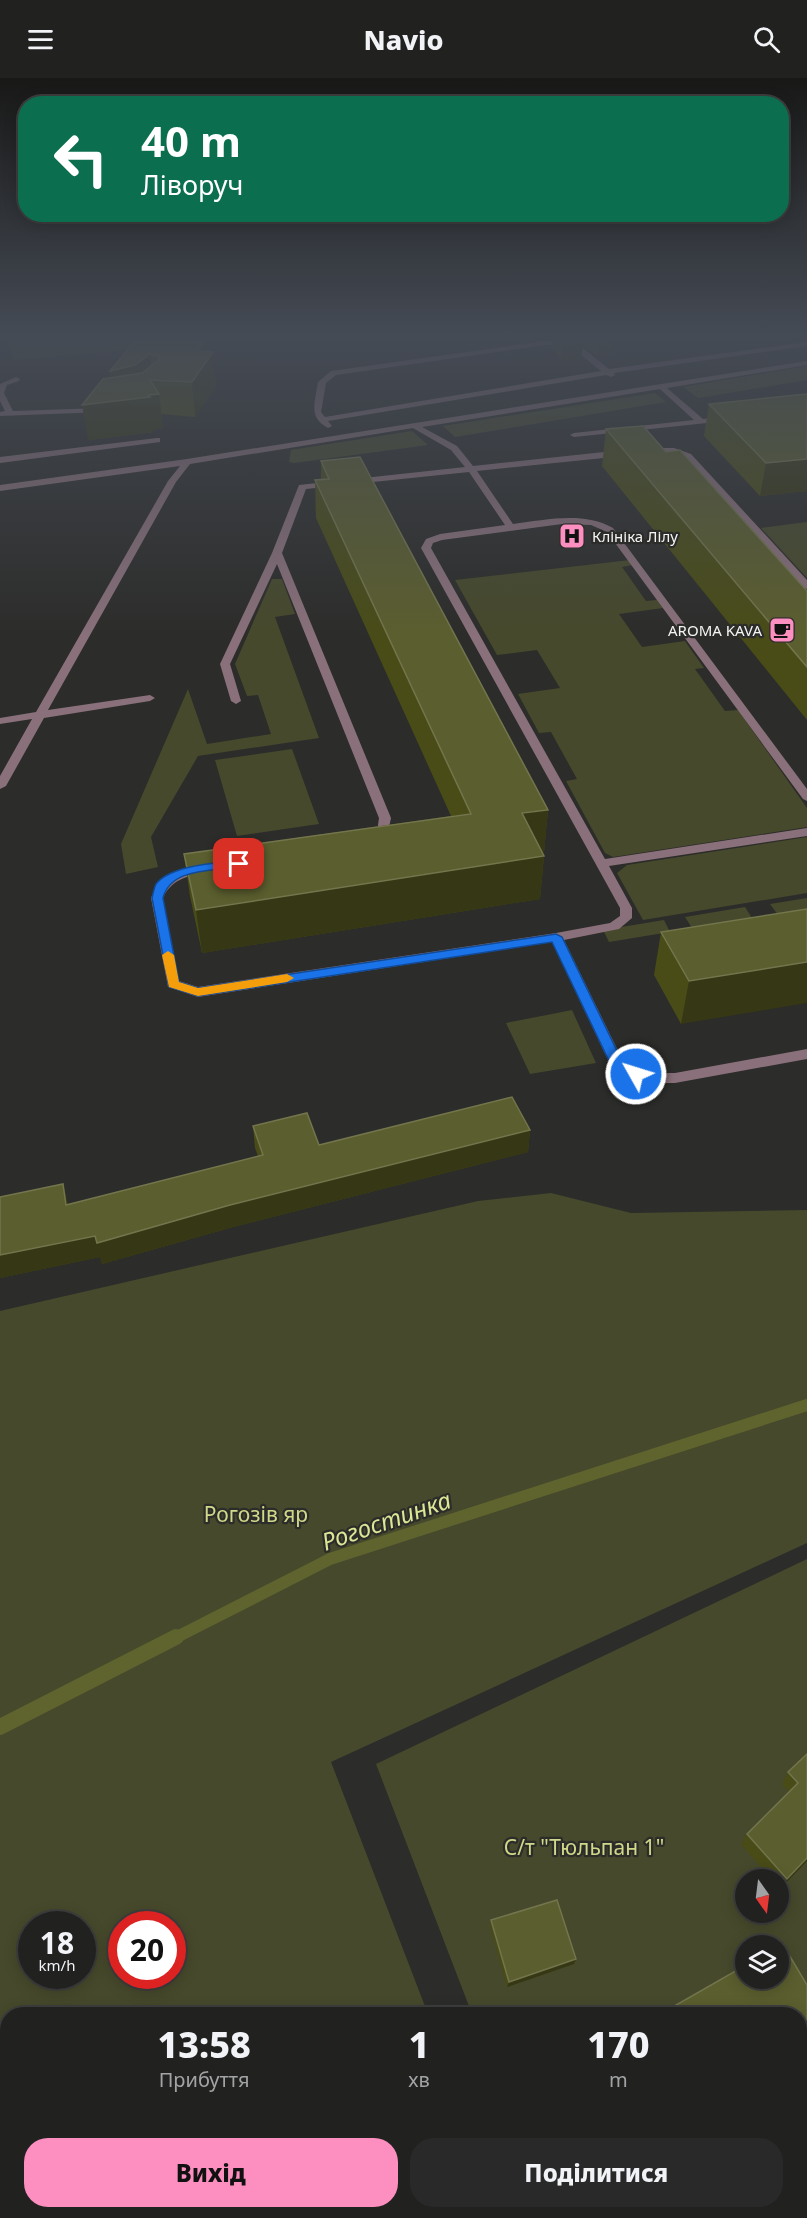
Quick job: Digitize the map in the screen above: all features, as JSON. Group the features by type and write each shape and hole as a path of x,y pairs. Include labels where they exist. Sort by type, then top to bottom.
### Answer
{"street":[{"path":"0,488 348,437"},
{"path":"436,437 448,443 471,469 511,528"},
{"path":"0,460 157,440"},
{"path":"236,701 225,664 276,553 302,487 656,450 674,451 688,456 807,586"},
{"path":"0,786 172,481 187,462"},
{"path":"216,867 171,877 161,886 158,898 173,984 198,992 556,937 614,926 626,918 626,908 426,548 429,541 440,537 511,528 579,521 597,523 610,530 807,797"},
{"path":"276,553 385,818 383,834 360,846"},
{"path":"0,721 150,698"},
{"path":"601,863 807,832"},
{"path":"556,937 615,1060 636,1074 652,1078 675,1078 807,1054"}],"green space":[{"path":"375,437 419,437 428,445 294,463 289,462 291,450"},
{"path":"807,522 807,578 761,528"},
{"path":"630,560 633,565 622,567 646,601 657,600 663,608 619,614 642,647 685,641 704,668 695,669 725,711 738,710 807,808 807,827 613,857 605,853 566,781 577,779 551,732 539,733 518,694 560,688 537,650 497,655 455,580"},
{"path":"272,579 282,579 295,614 275,617 319,738 198,756 151,837 158,867 126,874 121,844 188,689 207,744 271,734 258,695 247,696 235,664"},
{"path":"292,749 319,824 237,836 215,760"},
{"path":"807,837 807,893 643,920 617,873 627,865"},
{"path":"807,898 807,910 778,915 770,904"},
{"path":"745,907 752,918 692,928 685,917"},
{"path":"664,920 670,932 609,942 603,930"},
{"path":"572,1010 596,1063 530,1074 506,1023"},
{"name":"Рогозів яр","path":"551,1193 631,1213 807,1210 807,1543 331,1762 425,2007 0,2007 0,1311 478,1201"},
{"name":"С/т \"Тюльпан 1\"","path":"807,1559 807,2007 469,2007 376,1764"}],"building":[{"path":"613,437 653,437 666,452 680,450 807,591 807,667"},
{"path":"741,437 807,437 807,459 766,463"},
{"path":"360,457 548,810 522,813 544,856 196,910 184,854 471,814 315,480 329,479 321,461"},
{"path":"807,909 807,962 689,981 661,932"},
{"path":"512,1097 530,1130 230,1205 97,1243 95,1236 0,1255 0,1197 63,1184 66,1205 263,1155 253,1126 307,1113 319,1145"},
{"path":"807,1754 807,1858 789,1877 789,1869 778,1869 747,1834 798,1783 788,1772"},
{"path":"557,1900 576,1959 509,1982 491,1920"},
{"path":"789,1955 807,1985 807,2007 677,2007 676,2005 735,1971 735,1989 789,1989"}],"waterway":[{"name":"Рогостинка","path":"173,1639 330,1559 807,1405"},
{"name":"Рогостинка","path":"0,1727 176,1637"}],"slow traffic":[{"path":"168,955 173,984 198,992 287,978"}],"place":[{"name":"Клініка Лілу","path":"572,536"},
{"name":"AROMA KAVA","path":"782,630"}],"route":[{"path":"239,864 192,870 171,877 161,886 158,898 173,984 198,992 556,937 615,1060 636,1074"}]}
